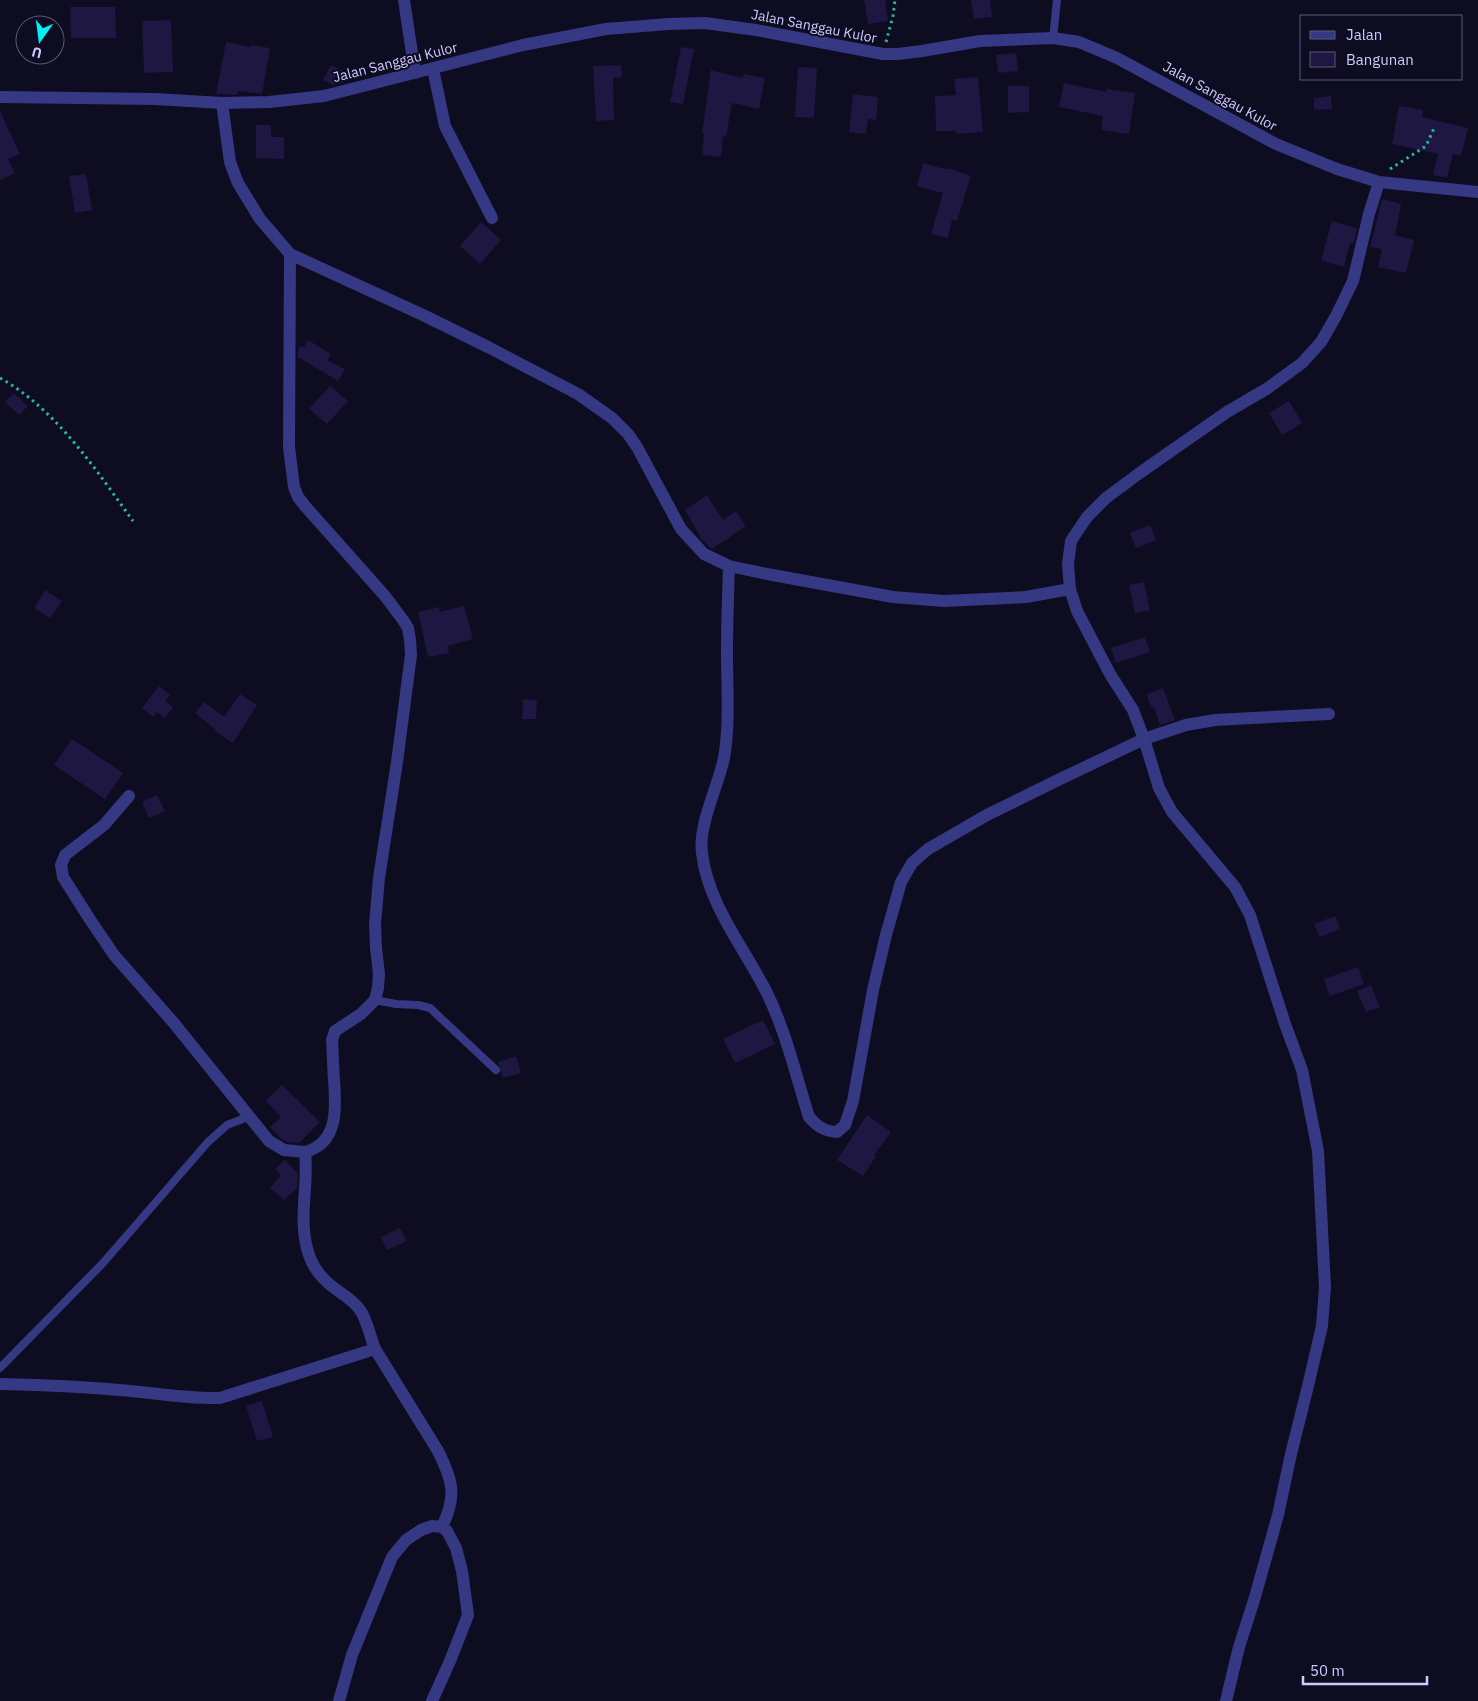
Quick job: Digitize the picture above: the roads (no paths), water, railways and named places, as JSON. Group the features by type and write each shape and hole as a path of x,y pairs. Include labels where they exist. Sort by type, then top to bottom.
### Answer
{"street":[{"path":"404,0 416,73"},
{"name":"Jalan Sanggau Kulor","path":"0,97 154,99 222,104 270,102 324,96 523,45 606,28 705,23 756,30 883,54 922,51 980,41 1053,38 1079,42 1118,58 1276,144 1337,169 1379,182 1478,192"},
{"path":"432,69 444,126 492,218"},
{"path":"222,104 230,162 238,183 260,219 290,254 488,347 578,394 612,418 628,434 681,530 704,554 729,566 893,597 944,601 1026,597 1070,589"},
{"path":"1226,1701 1239,1647 1278,1515 1322,1326 1324,1287 1318,1151 1302,1070 1250,915 1235,887 1172,812 1159,788 1133,710 1110,674 1077,611 1070,589 1068,564 1071,541 1087,517 1106,498 1227,412 1268,388 1302,363 1321,342 1353,281 1369,214 1379,182"},
{"path":"129,796 104,825 65,856 61,864 63,877 88,918 114,955 173,1022 269,1141 277,1147 290,1152 305,1152 315,1149 323,1142 331,1130 334,1118 336,1106 332,1040 335,1031 361,1014 375,1000 378,988 379,974 375,924 379,878 412,655 408,628 403,620 378,588 304,506 294,487 288,420 290,254"},
{"path":"729,566 727,730 724,759 704,827 701,842 702,854 710,884 731,933 762,984 781,1026 809,1118 820,1128 828,1132 836,1132 845,1125 853,1101 873,990 901,882 912,863 928,849 987,815 1144,739 1186,725 1215,720 1329,714"},
{"path":"305,1152 306,1178 303,1224 309,1254 315,1269 324,1281 359,1308 365,1318 368,1334 375,1349 438,1451 447,1469 452,1493 450,1511 442,1527"},
{"path":"0,1384 56,1385 199,1399 220,1398 375,1349"},
{"path":"339,1701 352,1655 392,1557 406,1540 432,1526 442,1527 450,1536 456,1548 468,1615 432,1701"}],"lane":[{"path":"1053,38 1057,0"},
{"path":"375,1000 430,1008 496,1070"},
{"path":"0,1368 103,1263 208,1142 227,1125 248,1117"}]}
